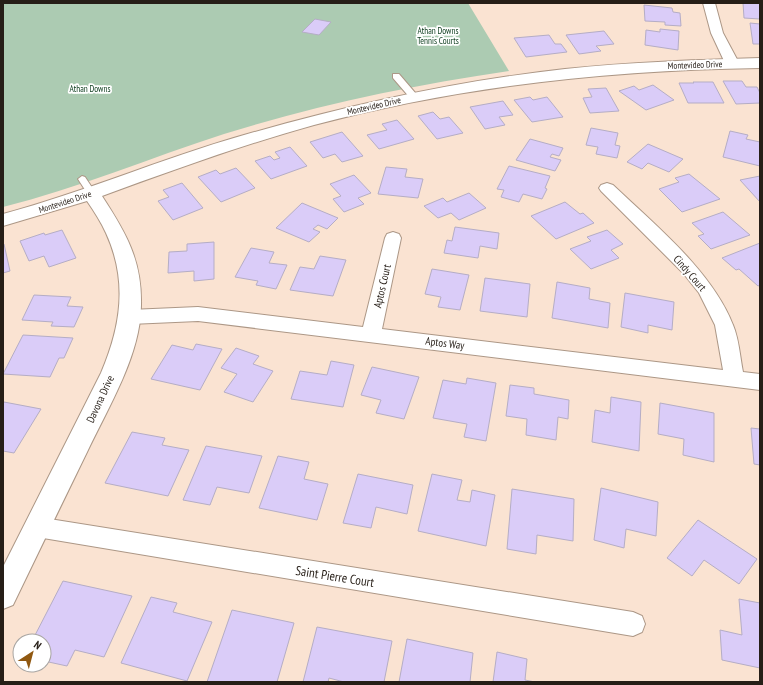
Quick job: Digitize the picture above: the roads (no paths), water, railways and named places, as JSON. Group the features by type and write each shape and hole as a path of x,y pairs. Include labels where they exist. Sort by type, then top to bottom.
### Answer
{"street":[{"path":"710,3 717,33 732,64"},
{"name":"Montevideo Drive","path":"3,220 87,186 154,170 235,143 323,118 414,97 500,82 573,73 670,66 760,63"},
{"name":"Davona Drive","path":"3,596 105,392 116,364 130,317 130,292 123,251 108,218 87,186"},
{"name":"Cindy Court","path":"607,188 689,269 706,290 724,325 735,379"},
{"name":"Aptos Court","path":"371,334 393,238"},
{"name":"Aptos Way","path":"130,317 198,314 760,382"},
{"name":"Saint Pierre Court","path":"37,527 633,624"}],"lane":[{"path":"396,76 414,97"}],"park label":[{"name":"Athan Downs Tennis Courts","path":"438,36"},
{"name":"Athan Downs","path":"90,89"}]}
